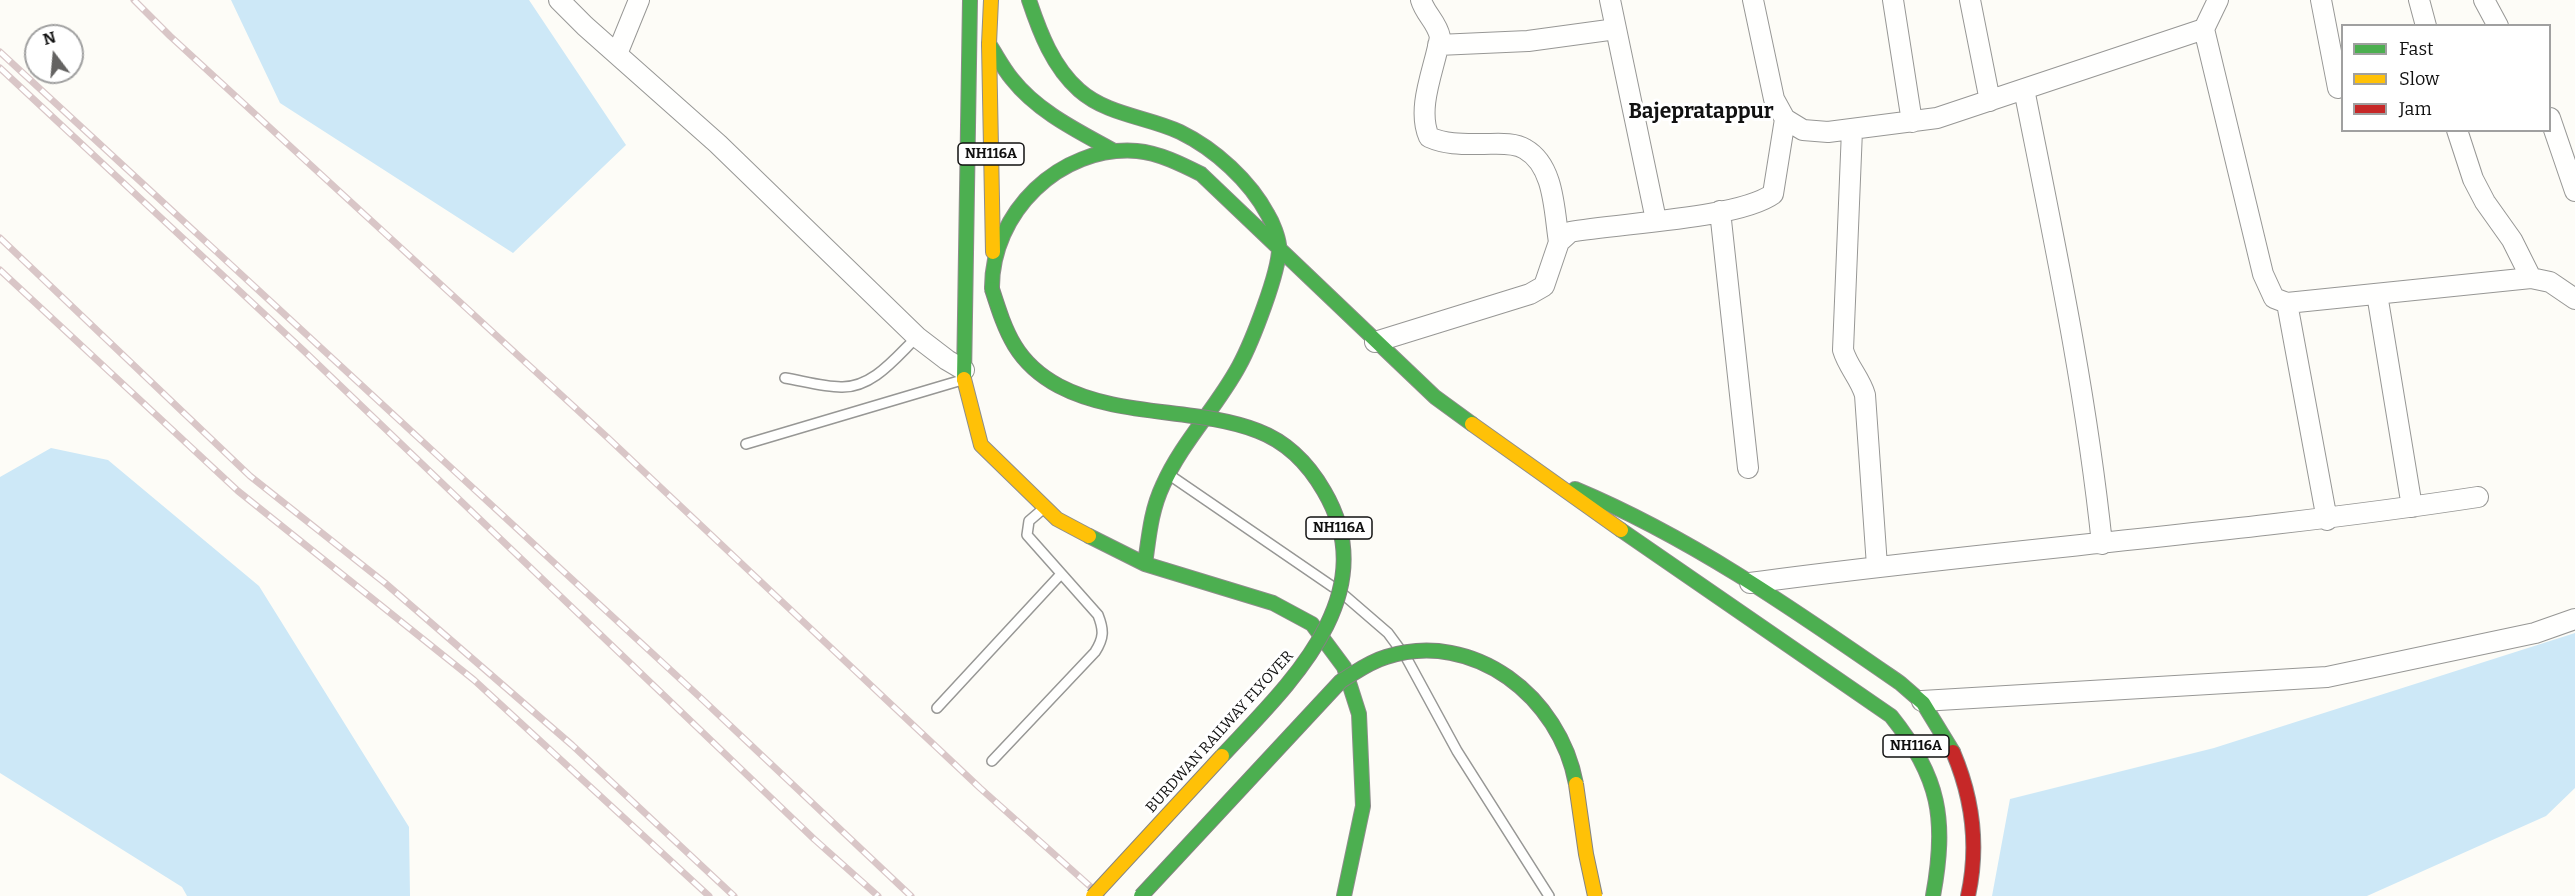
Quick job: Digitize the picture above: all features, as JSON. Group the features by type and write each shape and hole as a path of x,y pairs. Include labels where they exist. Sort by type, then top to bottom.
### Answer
{"main road":[{"path":"970,0 964,375 981,445 1057,519 1145,564 1273,603 1312,624 1344,667 1359,714 1363,806 1344,896"},
{"name":"NH116A","path":"991,0 989,44 993,263"},
{"path":"1029,0 1039,31 1058,66 1080,91 1107,107 1179,132 1211,152 1233,170 1255,196 1269,216 1279,246 1270,289 1240,364 1169,475 1152,511 1145,564"},
{"name":"NH116A","path":"989,44 1012,79 1032,98 1059,120 1114,151"},
{"name":"NH116A","path":"993,263 1008,224 1040,184 1081,159 1114,151 1155,154 1201,174 1435,397 1544,477 1891,716 1912,740 1930,774 1941,813 1941,856 1933,896"},
{"name":"BURDWAN RAILWAY FLYOVER","path":"993,263 992,289 996,309 1005,332 1020,356 1040,376 1066,390 1101,402 1219,421 1258,431 1285,446 1306,465 1322,485 1338,522 1343,553 1340,588 1330,623 1311,654 1288,685 1093,896"},
{"path":"1544,477 1637,515 1815,625 1922,701 1944,734 1962,779 1972,822 1974,855 1968,896"},
{"path":"1141,896 1341,681 1377,659 1406,652 1437,649 1472,656 1502,670 1535,698 1561,734 1574,773 1587,866 1595,896"}],"street":[{"path":"559,0 718,144 917,337 964,375"},
{"path":"617,54 639,0"},
{"path":"1376,342 1530,294 1544,286 1558,242 1549,181 1541,162 1533,155 1524,148 1504,144 1444,144 1429,137 1424,126 1424,109 1438,45 1438,27 1424,9 1421,0"},
{"path":"1610,0 1656,220"},
{"path":"1753,0 1774,99 1785,119 1803,130 1852,130 1937,118 2204,29"},
{"path":"1893,0 1912,122"},
{"path":"1970,0 1990,100"},
{"path":"2218,0 2204,29 2263,274 2274,298 2287,303 2532,278 2550,282 2575,298"},
{"path":"2321,0 2338,88"},
{"path":"2419,0 2425,24"},
{"path":"2484,0 2497,24"},
{"path":"1438,45 1528,41 1616,29"},
{"path":"2024,89 2076,351 2093,455 2102,544"},
{"path":"1558,242 1570,232 1761,203 1773,194 1785,119"},
{"path":"2551,121 2575,191"},
{"path":"1852,130 1843,350 1847,364 1861,381 1865,395 1877,566"},
{"path":"2458,132 2473,178 2485,202 2512,240 2532,278"},
{"path":"1720,211 1748,468"},
{"path":"2377,294 2412,507"},
{"path":"2287,303 2327,520"},
{"path":"1750,584 1877,566 2327,520 2478,497"},
{"path":"1922,701 2327,676 2513,638 2575,619"}],"lane":[{"path":"785,378 842,387 861,384 877,375 917,337"},
{"path":"746,444 964,375"},
{"path":"1169,475 1304,565 1388,633 1414,668 1457,751 1549,896"},
{"path":"992,760 1095,652 1102,640 1104,629 1098,615 1027,535 1029,521 1045,507"},
{"path":"937,708 1061,574"}],"water":[{"path":"231,0 529,0 626,145 513,253 280,103"},
{"path":"51,448 108,460 259,586 409,827 410,896 187,896 182,887 0,773 0,477"},
{"path":"2575,633 2575,788 2546,816 2367,896 1992,896 2010,799 2214,748"}],"railway":[{"path":"134,0 170,36 608,438 980,788 1101,896"},
{"path":"0,52 703,700 911,896"},
{"path":"0,68 304,351 814,839 878,896"},
{"path":"0,238 250,476 385,583 572,745 734,896"},
{"path":"0,270 238,491 474,680 709,896"}],"traffic: fast":[{"path":"964,379 970,0"},
{"path":"1029,0 1043,37 1055,60 1079,90 1102,105 1168,127 1206,147 1252,190 1272,222 1279,245 1270,288 1239,366 1180,454 1159,494 1151,523 1145,564"},
{"path":"989,44 1022,91 1059,120 1114,151"},
{"path":"992,289 995,261 1003,235 1017,210 1035,189 1057,172 1082,159 1109,152 1137,151 1153,154 1201,174 1435,397 1472,424"},
{"path":"992,289 1002,319 1015,345 1032,367 1044,377 1082,396 1107,403 1209,418 1258,431 1278,441 1296,455 1324,491 1340,530 1344,567 1336,602 1321,636 1300,669 1222,756"},
{"path":"1575,489 1618,508 1702,553 1822,629 1900,683 1923,703 1953,752"},
{"path":"1621,530 1891,716 1920,759 1936,800 1939,844 1933,896"},
{"path":"1089,536 1145,564 1273,603 1312,624 1344,667 1359,714 1363,806 1344,896"},
{"path":"1141,896 1341,681 1368,664 1386,657 1419,651 1451,653 1481,662 1508,677 1532,698 1552,724 1567,752 1576,784"}],"traffic: slow":[{"path":"991,0 989,44 993,252"},
{"path":"964,379 981,445 1057,519 1089,536"},
{"path":"1472,424 1621,530"},
{"path":"1093,896 1222,756"},
{"path":"1576,784 1586,854 1595,896"}],"traffic: jam":[{"path":"1953,752 1965,787 1972,823 1973,859 1968,896"}],"district":[{"name":"Bajepratappur","path":"1701,112"}]}
